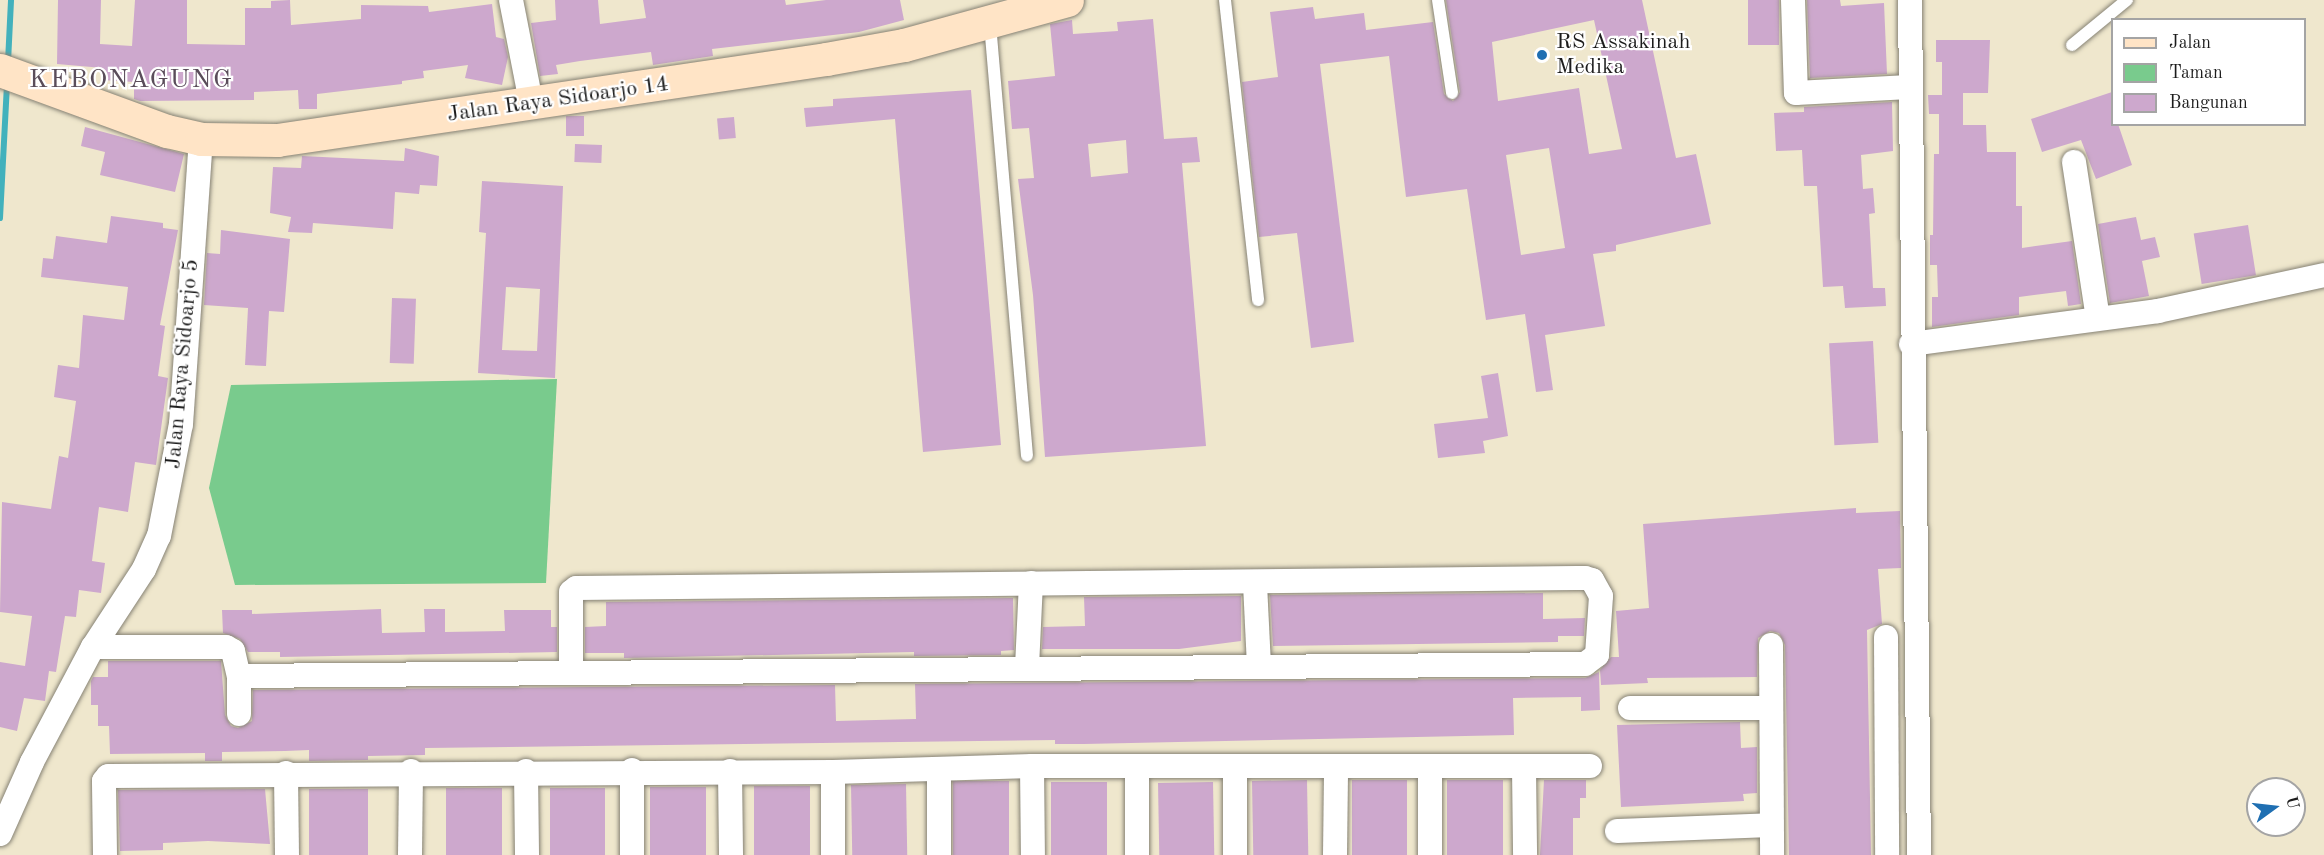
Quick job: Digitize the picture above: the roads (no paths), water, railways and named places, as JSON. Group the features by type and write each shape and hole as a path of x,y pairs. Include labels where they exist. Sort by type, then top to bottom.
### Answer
{"main road":[{"name":"Jalan Raya Sidoarjo 14","path":"0,70 167,131 201,139 277,140 826,59 989,23 1067,0"}],"street":[{"path":"511,0 531,102"},
{"path":"1793,0 1796,93 1909,87"},
{"path":"1910,0 1911,344 1919,855"},
{"name":"Jalan Raya Sidoarjo 5","path":"0,834 32,762 93,647 144,569 159,536 168,502 181,424 201,139"},
{"path":"2074,162 2098,318"},
{"path":"1911,344 2202,303 2324,275"},
{"path":"239,676 1027,667 1585,664 1597,655 1601,596 1592,580 1585,578 1255,584 1030,583 576,588 571,591 571,672"},
{"path":"1027,667 1030,583"},
{"path":"1255,584 1259,666"},
{"path":"1886,637 1887,855"},
{"path":"1771,645 1772,855"},
{"path":"93,647 226,647 233,651 239,676 239,714"},
{"path":"1630,708 1770,708"},
{"path":"1032,766 1033,855"},
{"path":"105,855 104,781 108,776 411,771 833,772 1032,766 1430,769 1590,766"},
{"path":"1137,767 1137,855"},
{"path":"1235,767 1235,855"},
{"path":"1335,855 1336,768"},
{"path":"1524,768 1525,855"},
{"path":"939,769 939,855"},
{"path":"1430,769 1430,855"},
{"path":"632,770 632,855"},
{"path":"410,855 411,771"},
{"path":"526,771 527,855"},
{"path":"730,771 731,855"},
{"path":"833,772 833,855"},
{"path":"286,773 287,855"},
{"path":"1617,831 1771,825"}],"lane":[{"path":"1225,0 1257,300"},
{"path":"1438,0 1452,93"},
{"path":"2072,45 2127,0"},
{"path":"989,23 1027,455"}],"waterway":[{"path":"8,62 11,0"},
{"path":"0,218 7,85"}],"place":[{"name":"RS Assakinah Medika","path":"1542,55"}],"district":[{"name":"KEBONAGUNG","path":"131,81"}]}
